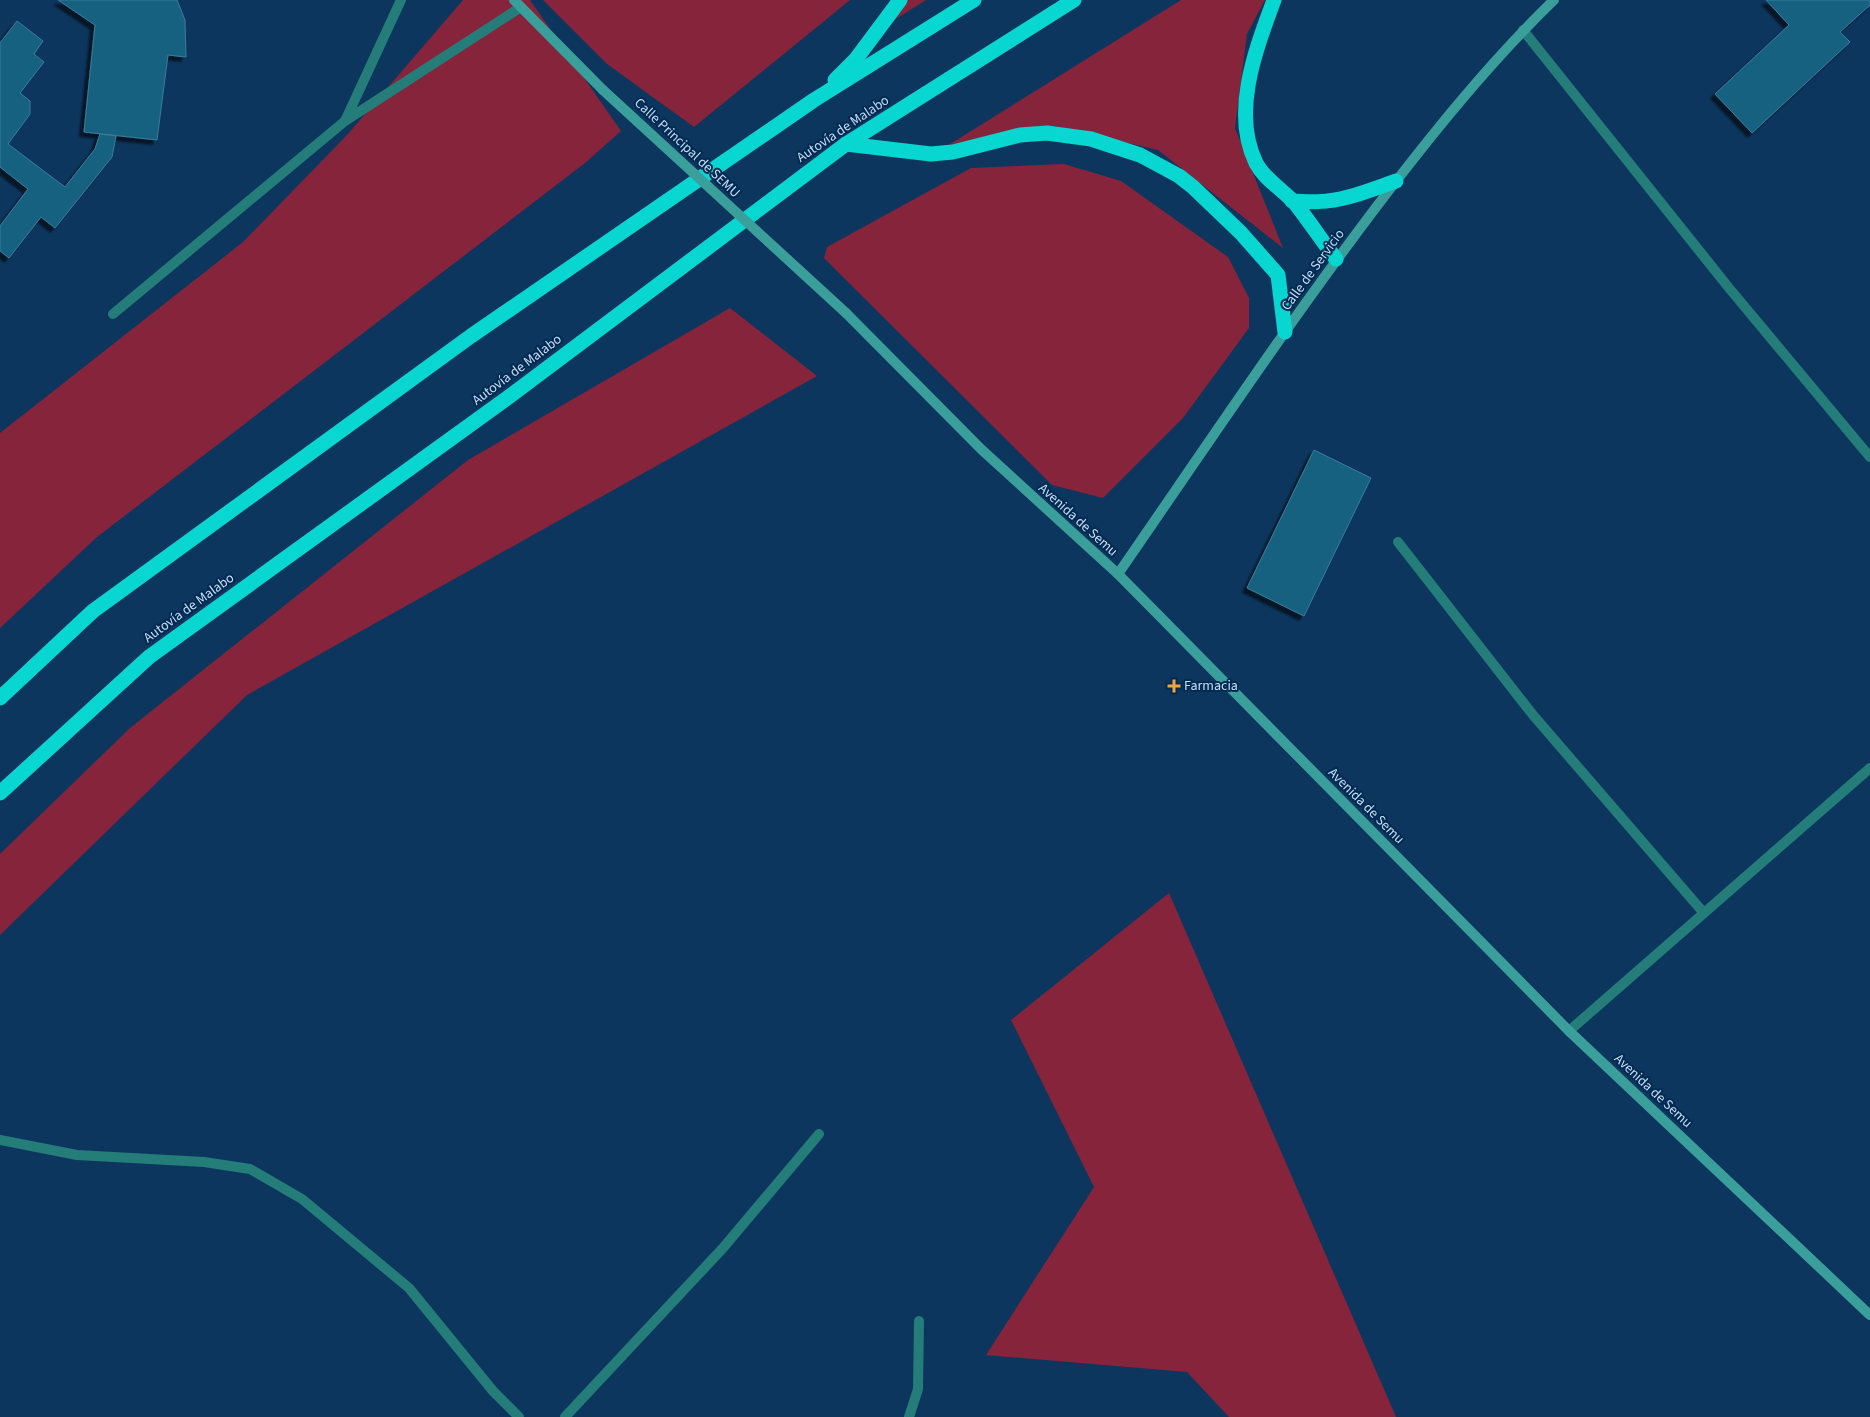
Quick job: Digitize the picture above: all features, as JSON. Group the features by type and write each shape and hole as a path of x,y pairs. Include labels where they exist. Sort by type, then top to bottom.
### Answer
{"highway":[{"path":"814,100 856,60 900,0"},
{"path":"0,698 101,605 471,336 814,100 974,0"},
{"name":"Autovía de Malabo","path":"0,793 149,657 510,396 846,144 1074,0"},
{"path":"1274,0 1253,63 1246,121 1249,144 1257,164 1267,177 1292,201 1336,259"},
{"path":"846,144 931,154 953,152 1020,135 1046,133 1091,139 1140,155 1179,176 1193,187 1241,233 1278,275 1285,332"},
{"path":"1292,201 1315,203 1341,201 1396,181"}],"main road":[{"name":"Calle de Servicio","path":"1118,574 1336,259 1427,140 1523,30 1554,0"},
{"name":"Calle Principal de SEMU","path":"517,3 603,90 846,312"},
{"name":"Avenida de Semu","path":"846,312 982,450 1118,574 1569,1031 1870,1315"}],"street":[{"path":"345,121 400,0"},
{"path":"113,314 345,121 517,3"},
{"path":"1523,30 1729,288 1870,457"},
{"path":"1398,542 1533,715 1703,912"},
{"path":"1569,1031 1870,768"},
{"path":"565,1417 723,1248 819,1134"},
{"path":"0,1140 77,1155 204,1162 250,1169 302,1199 409,1288 492,1391 519,1417"},
{"path":"910,1417 918,1389 919,1321"}],"shaded area":[{"path":"463,0 530,0 621,131 585,163 97,537 0,628 0,433 243,242 347,135"},
{"path":"543,0 850,0 694,127 607,64"},
{"path":"903,0 926,0 891,22"},
{"path":"1181,0 1265,0 1247,34 1235,128 1283,248 1158,150 1055,126 947,146"},
{"path":"1064,164 1121,181 1228,257 1249,298 1249,328 1183,418 1103,498 1052,485 824,258 827,247 971,168"},
{"path":"730,308 817,376 247,695 0,935 0,854 130,728 468,460"},
{"path":"1169,893 1396,1417 1229,1417 1187,1372 986,1355 1094,1187 1011,1020"}],"building":[{"path":"58,0 177,0 185,20 186,57 168,55 157,140 84,132 95,25"},
{"path":"1766,0 1870,0 1870,5 1840,32 1850,42 1752,133 1715,94 1789,25"},
{"path":"17,21 43,41 34,54 44,62 20,93 30,101 30,114 8,144 65,187 95,149 100,134 116,136 112,157 55,228 41,217 9,258 0,251 0,226 28,189 0,167 0,43"},
{"path":"1314,450 1371,478 1304,616 1247,588"}],"place":[{"name":"Farmacia","path":"1174,686"}]}
